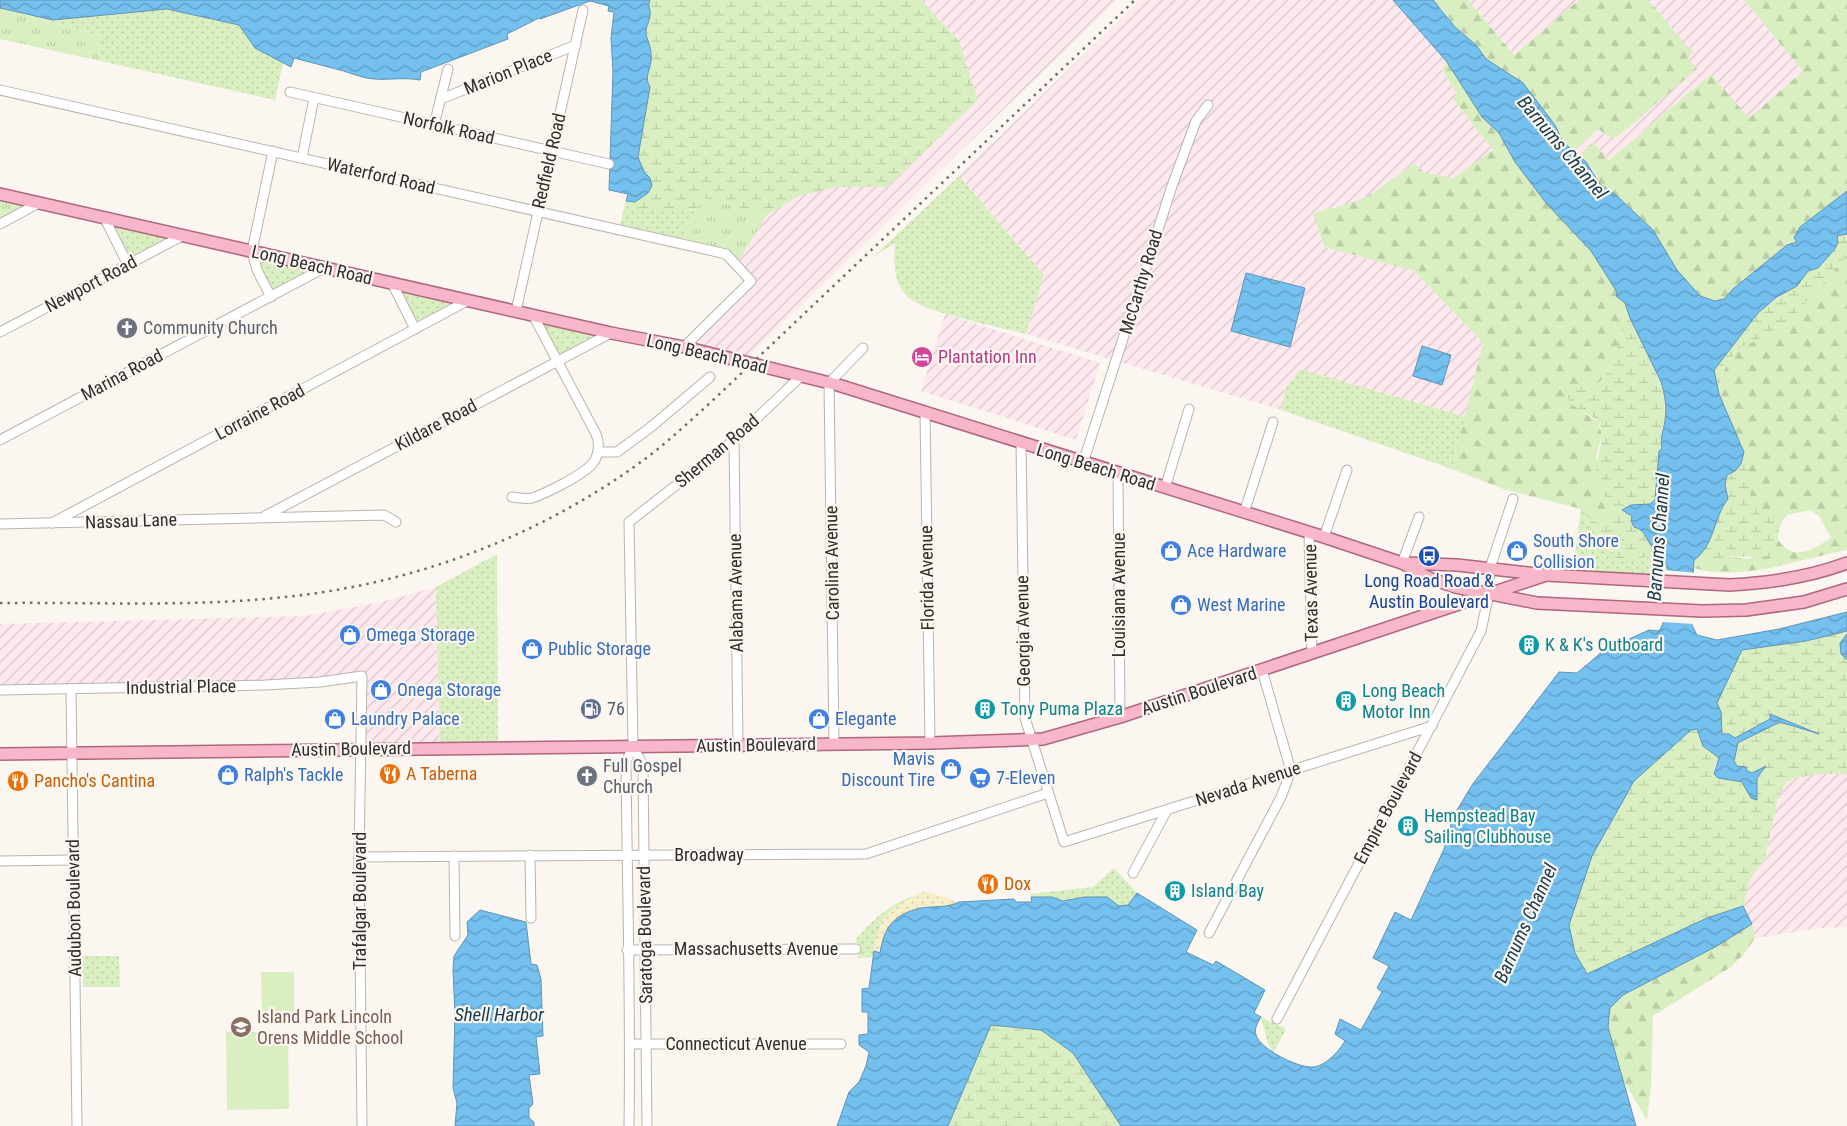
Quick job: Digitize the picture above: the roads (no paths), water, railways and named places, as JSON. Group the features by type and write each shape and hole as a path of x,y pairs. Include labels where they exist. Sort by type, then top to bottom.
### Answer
{"main road":[{"name":"Long Beach Road","path":"0,194 611,333 684,347 829,383 1324,537 1402,563 1429,578 1455,587 1537,603 1702,611 1776,607 1847,589"},
{"name":"Long Beach Road","path":"1402,563 1490,568 1546,575 1704,584 1758,584 1800,577 1847,563"},
{"name":"Long Beach Road","path":"1489,594 1546,575"},
{"name":"Austin Boulevard","path":"0,754 360,748 930,743 1044,739 1120,717 1489,594"}],"street":[{"name":"Redfield Road","path":"516,311 583,10"},
{"name":"Marion Place","path":"441,99 576,45"},
{"path":"434,125 448,69"},
{"name":"Waterford Road","path":"0,90 726,254 751,281 684,347"},
{"name":"Norfolk Road","path":"290,92 609,164"},
{"path":"302,158 314,98"},
{"name":"McCarthy Road","path":"1083,463 1172,186 1196,121 1208,105"},
{"path":"271,297 257,270 252,251 273,152"},
{"path":"0,224 39,203"},
{"path":"104,217 128,264"},
{"name":"Newport Road","path":"0,332 182,236"},
{"name":"Marina Road","path":"0,440 324,268"},
{"path":"392,283 416,329"},
{"name":"Lorraine Road","path":"52,523 469,300"},
{"path":"512,497 530,499 552,489 589,467 598,452 596,434 533,314"},
{"name":"Kildare Road","path":"262,517 611,333"},
{"path":"829,383 863,348"},
{"name":"Sherman Road","path":"629,522 734,440 801,376"},
{"path":"598,452 617,452 651,427 710,377"},
{"name":"Carolina Avenue","path":"829,383 834,744"},
{"path":"1165,488 1189,409"},
{"name":"Florida Avenue","path":"925,413 930,743"},
{"path":"1244,512 1273,422"},
{"name":"Alabama Avenue","path":"734,440 738,745"},
{"name":"Georgia Avenue","path":"1021,443 1025,718 1064,842"},
{"path":"1324,537 1347,470"},
{"name":"Louisiana Avenue","path":"1118,474 1120,717"},
{"name":"Empire Boulevard","path":"1277,1019 1481,631 1489,594 1490,568 1512,499"},
{"name":"Nassau Lane","path":"0,524 384,515 396,522"},
{"path":"1402,563 1419,518"},
{"name":"Saratoga Boulevard","path":"628,1126 630,1044 627,950 626,762 633,746 629,522"},
{"name":"Texas Avenue","path":"1309,533 1312,653"},
{"path":"1209,933 1282,797 1291,770 1262,670"},
{"name":"Industrial Place","path":"0,690 274,685 320,682 362,676"},
{"name":"Trafalgar Boulevard","path":"362,676 359,857 362,1126"},
{"name":"Audubon Boulevard","path":"71,690 76,1126"},
{"name":"Nevada Avenue","path":"1064,842 1432,726"},
{"name":"Saratoga Boulevard","path":"633,746 643,766 647,1126"},
{"name":"Broadway","path":"359,857 866,854 1048,793"},
{"path":"1133,873 1167,810"},
{"path":"530,855 530,918"},
{"path":"454,856 456,936"},
{"path":"0,861 73,860"},
{"name":"Massachusetts Avenue","path":"627,950 856,949"},
{"name":"Connecticut Avenue","path":"630,1044 841,1044"}],"water":[{"path":"0,0 650,0 650,17 646,34 651,54 647,77 650,87 638,157 644,172 650,178 652,186 648,193 635,202 626,201 628,194 609,190 613,71 611,38 614,12 608,11 609,6 590,1 539,18 507,34 508,39 421,72 420,80 367,78 294,58 291,67 255,48 239,25 167,9 53,20 0,8"},
{"name":"Barnums Channel","path":"1393,0 1433,0 1455,27 1476,45 1486,59 1523,83 1555,125 1563,142 1586,162 1600,184 1616,195 1653,230 1677,270 1700,296 1715,301 1724,299 1733,289 1787,245 1797,242 1794,238 1800,227 1847,191 1847,234 1837,236 1838,243 1834,250 1818,268 1808,271 1797,286 1777,297 1758,313 1714,370 1719,394 1744,452 1741,464 1735,471 1727,475 1725,485 1728,499 1719,514 1706,547 1694,560 1690,621 1697,635 1717,640 1779,629 1847,612 1847,631 1806,641 1742,650 1717,703 1721,712 1722,734 1729,734 1735,738 1770,719 1770,714 1819,734 1780,722 1738,743 1734,761 1737,766 1746,767 1747,771 1752,773 1766,766 1757,778 1757,800 1751,798 1742,782 1718,778 1714,774 1719,758 1703,746 1697,729 1691,730 1634,781 1592,856 1569,925 1575,953 1587,974 1707,918 1743,906 1752,924 1717,946 1623,995 1610,1008 1608,1027 1636,1126 1121,1126 1073,1053 1041,1030 991,1025 948,1126 837,1126 849,1092 859,1082 866,1066 869,1052 859,1045 859,1035 868,1034 868,1012 862,1012 862,989 869,988 874,951 880,953 884,936 897,918 921,908 945,906 959,902 1014,899 1016,902 1032,902 1031,897 1052,897 1063,901 1085,897 1107,897 1119,906 1128,905 1137,893 1197,930 1186,952 1213,965 1216,961 1265,990 1254,1013 1261,1017 1257,1025 1256,1035 1264,1046 1280,1057 1306,1066 1317,1066 1327,1061 1345,1041 1335,1034 1340,1019 1361,1030 1382,992 1377,988 1389,966 1373,958 1395,912 1411,920 1444,849 1453,817 1472,785 1559,672 1577,673 1603,651 1628,643 1627,640 1649,630 1659,631 1662,625 1669,596 1667,567 1664,560 1652,547 1640,529 1634,527 1631,521 1632,516 1622,510 1631,505 1650,504 1655,500 1659,451 1662,448 1666,416 1664,391 1661,382 1630,318 1625,303 1616,296 1617,292 1591,251 1546,203 1515,162 1499,133 1482,117 1447,62"},
{"path":"1246,273 1305,288 1290,347 1231,331"},
{"path":"1422,346 1451,355 1442,385 1413,376"},
{"path":"1847,634 1847,660 1841,654 1840,643"},
{"name":"Shell Harbor","path":"480,910 526,922 531,964 537,965 541,979 543,1036 536,1037 540,1074 529,1075 533,1104 529,1108 529,1118 534,1122 534,1126 455,1126 457,1103 453,1088 454,956 468,935 467,922"}],"railway":[{"path":"0,603 138,604 241,601 325,592 375,582 424,569 472,553 564,511 607,485 649,456 680,430 1135,0"}],"place":[{"name":"Community Church","path":"127,328"},
{"name":"Plantation Inn","path":"922,357"},
{"name":"Ace Hardware","path":"1171,551"},
{"name":"South Shore Collision","path":"1517,551"},
{"name":"Long Road Road & Austin Boulevard","path":"1429,556"},
{"name":"West Marine","path":"1181,605"},
{"name":"Omega Storage","path":"350,635"},
{"name":"K & K's Outboard","path":"1529,645"},
{"name":"Public Storage","path":"532,649"},
{"name":"Onega Storage","path":"381,690"},
{"name":"Long Beach Motor Inn","path":"1346,701"},
{"name":"76","path":"591,709"},
{"name":"Tony Puma Plaza","path":"985,709"},
{"name":"Laundry Palace","path":"335,719"},
{"name":"Elegante","path":"819,719"},
{"name":"Mavis Discount Tire","path":"951,769"},
{"name":"A Taberna","path":"390,774"},
{"name":"Ralph's Tackle","path":"228,775"},
{"name":"Full Gospel Church","path":"587,776"},
{"name":"7-Eleven","path":"980,778"},
{"name":"Pancho's Cantina","path":"18,781"},
{"name":"Hempstead Bay Sailing Clubhouse","path":"1408,826"},
{"name":"Dox","path":"988,884"},
{"name":"Island Bay","path":"1175,891"},
{"name":"Island Park Lincoln Orens Middle School","path":"241,1027"}]}
